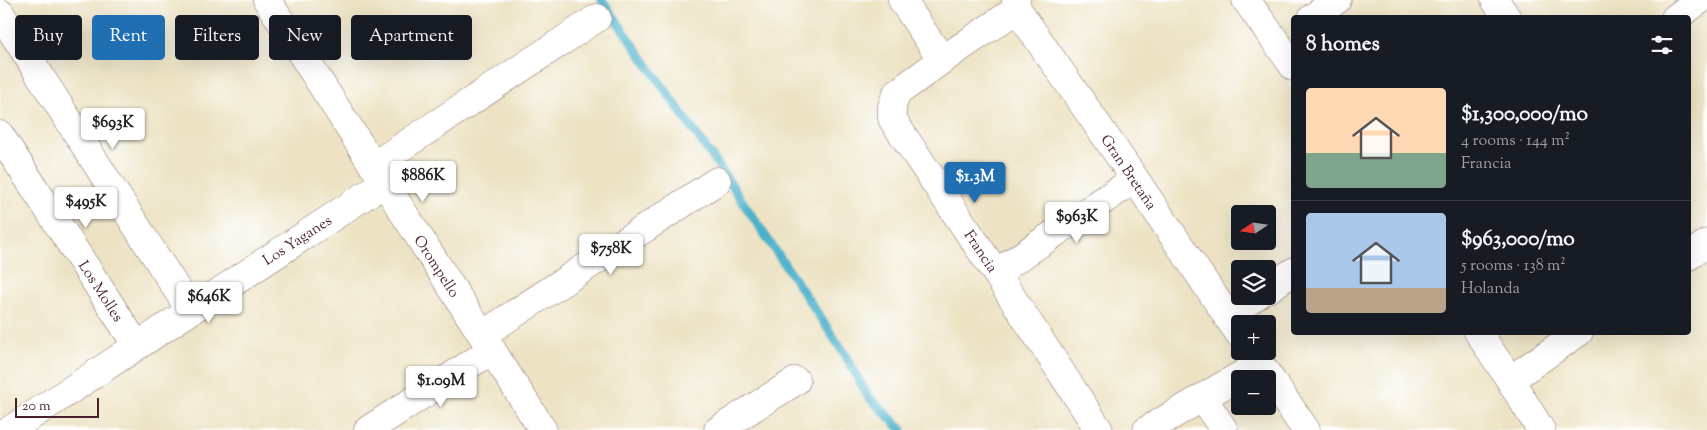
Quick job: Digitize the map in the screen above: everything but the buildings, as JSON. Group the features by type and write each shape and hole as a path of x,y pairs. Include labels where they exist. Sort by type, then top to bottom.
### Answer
{"street":[{"name":"Orompello","path":"267,0 543,430"},
{"path":"902,0 942,60"},
{"path":"1246,0 1285,36 1291,57"},
{"path":"1316,15 1337,0"},
{"path":"1495,0 1505,15"},
{"path":"1679,15 1700,0"},
{"name":"Francia","path":"1016,4 897,92 892,106 892,119 1099,430"},
{"name":"Gran Bretaña","path":"1016,4 1231,323"},
{"path":"0,13 190,310"},
{"name":"Los Yaganes","path":"10,430 190,310 597,18"},
{"name":"Los Molles","path":"0,135 137,346"},
{"path":"996,273 1135,179"},
{"path":"368,430 487,342 717,181"},
{"path":"1691,255 1707,243"},
{"path":"1276,283 1291,273"},
{"path":"1241,315 1249,305"},
{"path":"1480,335 1541,430"},
{"path":"1510,380 1575,335"},
{"path":"1147,430 1202,398 1253,360"},
{"path":"1257,360 1306,430"},
{"path":"718,430 796,380"},
{"path":"1202,398 1224,430"}],"waterway":[{"path":"602,0 718,165 844,353 868,396 902,430"}]}
